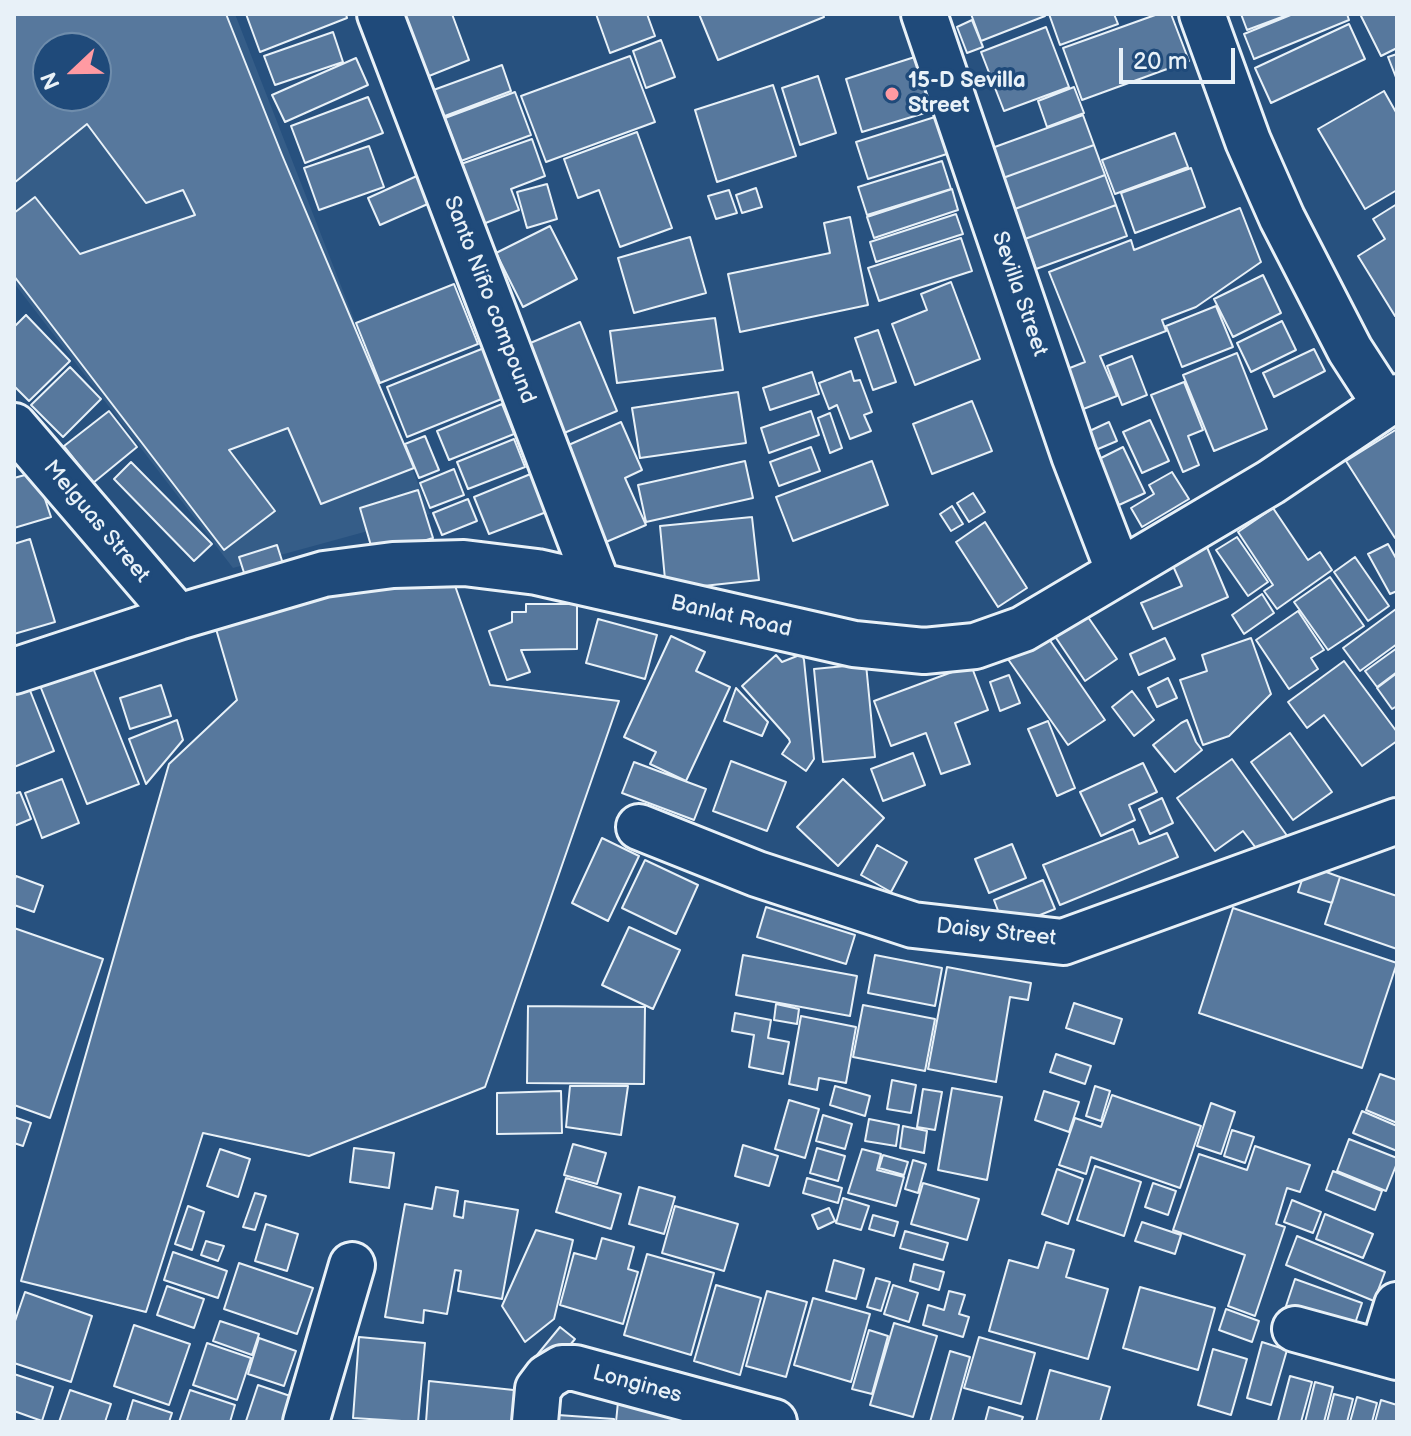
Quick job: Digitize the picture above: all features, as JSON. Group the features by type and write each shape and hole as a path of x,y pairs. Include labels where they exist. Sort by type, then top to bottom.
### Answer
{"street":[{"name":"Santo Niño compound","path":"380,14 598,586"},
{"name":"Sevilla Street","path":"924,14 1074,455 1119,572"},
{"path":"1202,14 1248,141 1282,218 1350,350 1391,400"},
{"name":"Banlat Road","path":"14,671 178,617 324,574 393,565 464,563 537,572 854,644 924,651 975,646 1023,629 1271,482 1391,400"},
{"name":"Melguas Street","path":"20,441 178,617"},
{"name":"Daisy Street","path":"639,827 757,874 913,925 1063,942 1397,821"},
{"path":"306,1422 352,1265"},
{"path":"1295,1329 1389,1355 1397,1305"},
{"name":"Longines","path":"535,1422 538,1389 547,1377 562,1368 575,1368 748,1419"}],"shaded area":[{"path":"14,14 235,14 430,514 233,568 14,283"}],"building":[{"path":"14,14 226,14 414,468 321,504 288,428 229,450 275,511 224,550 14,276 14,213 35,197 80,254 195,215 183,190 146,203 87,124 14,183"},
{"path":"246,14 346,14 347,18 260,52"},
{"path":"394,14 452,14 469,60 419,80"},
{"path":"596,14 647,14 655,36 610,53"},
{"path":"699,14 823,14 824,17 718,60"},
{"path":"971,14 1044,14 1045,16 981,41"},
{"path":"1049,14 1114,14 1118,24 1060,45"},
{"path":"1158,14 1171,14 1189,61 1082,100 1063,48"},
{"path":"1241,14 1290,14 1247,30"},
{"path":"1293,14 1347,14 1349,20 1254,59 1244,34"},
{"path":"1360,14 1397,14 1397,48 1381,56"},
{"path":"972,20 983,47 967,53 957,27"},
{"path":"1349,24 1365,59 1271,103 1255,68"},
{"path":"1046,27 1069,87 1004,111 981,52"},
{"path":"333,32 343,62 275,85 264,56"},
{"path":"661,40 675,77 646,88 633,51"},
{"path":"1397,54 1397,80 1388,57"},
{"name":"15-D Sevilla Street","path":"921,55 938,109 862,132 846,79"},
{"path":"630,56 655,122 546,162 521,96"},
{"path":"356,58 368,85 285,122 272,95"},
{"path":"502,65 511,91 437,119 428,92"},
{"path":"818,76 836,133 800,145 782,88"},
{"path":"773,85 796,156 717,182 695,110"},
{"path":"1074,87 1084,113 1047,127 1038,101"},
{"path":"1384,91 1397,114 1397,190 1365,209 1318,129"},
{"path":"515,92 531,135 461,161 445,118"},
{"path":"368,97 383,133 305,163 291,126"},
{"path":"1083,115 1094,145 1003,178 992,148"},
{"path":"938,116 950,153 868,179 856,142"},
{"path":"637,132 672,228 620,247 599,190 578,198 564,159"},
{"path":"1175,133 1188,167 1115,194 1102,160"},
{"path":"532,139 545,176 511,189 519,210 483,224 461,164"},
{"path":"1094,145 1105,175 1015,209 1003,178"},
{"path":"369,146 384,187 319,210 304,168"},
{"path":"942,161 951,189 867,215 858,187"},
{"path":"1191,168 1205,207 1135,233 1121,193"},
{"path":"419,175 430,203 380,225 368,198"},
{"path":"1105,175 1116,205 1025,239 1015,209"},
{"path":"547,184 557,219 527,228 517,192"},
{"path":"756,188 762,207 742,213 736,195"},
{"path":"952,189 958,210 874,238 867,217"},
{"path":"729,190 737,213 716,219 708,196"},
{"path":"1397,204 1395,316 1358,256 1385,239 1373,219"},
{"path":"1116,205 1127,236 1036,269 1025,239"},
{"path":"1240,208 1261,262 1196,307 1162,320 1166,331 1100,356 1117,396 1073,413 1057,373 1085,362 1049,272 1131,240 1134,250"},
{"path":"956,214 963,234 876,262 870,242"},
{"path":"850,217 868,305 740,332 728,274 830,253 824,223"},
{"path":"550,226 577,279 523,307 496,253"},
{"path":"690,237 706,293 634,313 618,258"},
{"path":"961,238 972,271 879,301 868,268"},
{"path":"1263,275 1281,313 1233,337 1214,299"},
{"path":"951,282 980,359 915,385 892,324 927,310 921,294"},
{"path":"454,284 478,344 380,383 356,323"},
{"path":"1216,306 1233,347 1182,367 1166,326"},
{"path":"26,315 70,361 29,401 14,386 14,327"},
{"path":"715,318 723,370 617,383 610,331"},
{"path":"1282,321 1296,350 1251,372 1237,343"},
{"path":"580,322 617,411 564,433 528,344"},
{"path":"878,330 896,382 873,390 855,338"},
{"path":"484,348 504,398 407,437 387,387"},
{"path":"1314,349 1325,371 1274,397 1263,373"},
{"path":"1237,353 1267,429 1214,451 1183,375"},
{"path":"1132,356 1147,395 1122,405 1107,366"},
{"path":"70,367 101,399 63,437 31,405"},
{"path":"851,371 854,381 860,380 872,412 864,415 871,431 850,439 837,405 829,409 819,383"},
{"path":"812,372 819,394 770,410 763,388"},
{"path":"1184,382 1203,430 1188,436 1199,465 1183,472 1151,395"},
{"path":"738,392 746,443 640,458 632,408"},
{"path":"972,401 992,451 932,474 913,424"},
{"path":"502,404 514,434 449,460 437,431"},
{"path":"109,411 137,447 93,483 64,446"},
{"path":"811,411 819,435 769,453 761,428"},
{"path":"830,413 842,448 830,453 818,418"},
{"path":"1150,420 1169,461 1142,473 1123,432"},
{"path":"621,422 642,470 625,478 646,525 606,542 564,447"},
{"path":"1109,422 1117,441 1091,452 1083,434"},
{"path":"1397,429 1397,537 1395,538 1346,461"},
{"path":"425,436 439,470 419,478 405,444"},
{"path":"514,439 525,467 468,489 457,462"},
{"path":"811,447 820,471 779,486 770,462"},
{"path":"1123,447 1145,493 1119,505 1097,460"},
{"path":"745,461 753,498 646,522 638,485"},
{"path":"872,461 888,505 793,541 776,497"},
{"path":"131,462 212,544 194,561 114,479"},
{"path":"454,469 464,495 430,508 420,483"},
{"path":"36,472 51,517 14,528 14,478"},
{"path":"1172,472 1189,499 1142,527 1131,508 1154,494 1149,485"},
{"path":"533,473 549,511 489,534 474,497"},
{"path":"418,490 433,538 374,556 360,508"},
{"path":"973,493 985,512 969,522 957,503"},
{"path":"468,499 477,521 442,535 433,513"},
{"path":"952,506 963,524 951,531 940,514"},
{"path":"1273,508 1308,560 1320,552 1332,570 1277,609 1264,591 1273,585 1238,532"},
{"path":"752,517 759,580 666,590 660,526"},
{"path":"985,522 1027,588 998,607 956,542"},
{"path":"1201,533 1228,597 1153,629 1141,603 1182,586 1165,548"},
{"path":"1237,537 1268,582 1248,596 1216,550"},
{"path":"30,539 55,622 14,634 14,544"},
{"path":"1388,544 1397,560 1397,591 1390,594 1368,554"},
{"path":"277,545 284,567 246,579 239,557"},
{"path":"1355,557 1389,606 1368,621 1334,572"},
{"path":"1330,577 1364,626 1328,650 1294,602"},
{"path":"453,580 490,685 619,701 485,1087 309,1156 203,1133 146,1312 21,1281 169,764 237,700 216,629 315,598"},
{"path":"1262,594 1274,613 1244,634 1232,615"},
{"path":"526,604 577,604 577,649 521,650 530,672 507,680 489,631 512,622 512,612 526,612"},
{"path":"1079,604 1117,659 1085,681 1048,626"},
{"path":"1396,609 1397,644 1360,671 1343,648"},
{"path":"1298,611 1324,650 1311,658 1318,669 1289,689 1256,640"},
{"path":"598,619 657,635 645,679 586,663"},
{"path":"1040,626 1105,720 1068,745 1003,652"},
{"path":"671,636 705,652 696,671 730,687 686,781 650,764 656,752 624,737"},
{"path":"1165,638 1175,659 1139,675 1130,654"},
{"path":"1251,638 1271,694 1229,736 1203,745 1180,680 1207,671 1202,655"},
{"path":"1397,648 1397,672 1377,687 1365,671"},
{"path":"802,654 814,759 806,771 782,754 789,739 742,686 776,655 782,662"},
{"path":"1344,661 1397,732 1397,741 1362,766 1324,715 1307,728 1288,702"},
{"path":"91,663 139,784 87,804 39,683"},
{"path":"866,664 875,757 823,762 814,669"},
{"path":"971,665 988,710 955,723 970,764 941,774 926,733 891,746 874,701"},
{"path":"1397,673 1397,706 1392,709 1377,688"},
{"path":"1009,675 1020,703 1000,711 990,682"},
{"path":"1168,678 1177,698 1157,707 1148,688"},
{"path":"161,685 171,716 130,729 120,698"},
{"path":"29,688 54,751 14,767 14,694"},
{"path":"736,688 768,722 762,736 724,721"},
{"path":"1132,691 1154,720 1134,736 1112,707"},
{"path":"177,720 183,740 146,784 129,739"},
{"path":"1187,720 1202,750 1175,772 1153,745"},
{"path":"1048,721 1075,788 1057,796 1028,729"},
{"path":"1290,733 1332,792 1293,820 1251,762"},
{"path":"913,753 925,785 883,801 871,769"},
{"path":"1232,759 1288,837 1262,856 1243,831 1215,851 1177,798"},
{"path":"731,761 786,782 767,831 713,811"},
{"path":"634,762 706,789 694,820 622,793"},
{"path":"1143,763 1157,792 1129,805 1135,820 1101,836 1080,792"},
{"path":"62,779 79,823 42,838 25,793"},
{"path":"843,779 884,818 838,866 797,827"},
{"path":"20,792 31,819 14,826 14,794"},
{"path":"1162,798 1173,823 1150,834 1139,809"},
{"path":"1133,829 1139,844 1167,833 1178,857 1060,905 1043,865"},
{"path":"602,838 639,856 608,921 572,903"},
{"path":"1012,844 1026,878 989,893 975,859"},
{"path":"877,845 907,862 891,892 861,875"},
{"path":"645,860 698,885 676,934 622,908"},
{"path":"1307,865 1340,877 1332,903 1298,892"},
{"path":"16,876 43,886 34,912 14,905"},
{"path":"1340,877 1397,896 1397,949 1325,924"},
{"path":"1043,880 1055,909 1005,929 994,900"},
{"path":"766,907 855,935 846,964 757,937"},
{"path":"1233,908 1397,963 1362,1068 1199,1013"},
{"path":"629,927 680,950 653,1009 602,985"},
{"path":"14,928 103,959 50,1118 14,1105"},
{"path":"743,955 857,976 850,1016 736,995"},
{"path":"875,955 942,968 935,1006 868,993"},
{"path":"947,967 1031,983 1028,1000 1010,997 996,1082 928,1069"},
{"path":"1074,1003 1122,1019 1114,1044 1066,1028"},
{"path":"776,1004 799,1009 797,1024 774,1020"},
{"path":"863,1005 935,1019 925,1071 853,1057"},
{"path":"528,1006 645,1007 644,1084 527,1083"},
{"path":"735,1013 771,1020 768,1038 789,1042 783,1074 749,1067 754,1035 732,1031"},
{"path":"801,1016 856,1027 846,1083 819,1078 817,1090 789,1084"},
{"path":"1056,1054 1091,1066 1085,1084 1050,1072"},
{"path":"1380,1074 1397,1080 1397,1123 1366,1110"},
{"path":"892,1080 916,1085 911,1113 887,1109"},
{"path":"570,1086 628,1086 621,1135 566,1127"},
{"path":"835,1086 870,1096 865,1116 830,1105"},
{"path":"1095,1086 1110,1091 1101,1121 1086,1116"},
{"path":"952,1088 1002,1097 987,1180 938,1170"},
{"path":"923,1089 942,1092 935,1130 917,1127"},
{"path":"561,1091 562,1133 497,1134 497,1093"},
{"path":"1044,1091 1079,1102 1069,1132 1035,1120"},
{"path":"1112,1095 1201,1126 1180,1188 1091,1157 1086,1174 1059,1165 1075,1118 1101,1127"},
{"path":"789,1100 819,1109 805,1158 775,1149"},
{"path":"1211,1103 1235,1112 1221,1154 1197,1146"},
{"path":"1362,1111 1397,1126 1397,1151 1353,1133"},
{"path":"823,1115 852,1124 845,1149 816,1141"},
{"path":"14,1117 31,1123 23,1146 14,1143"},
{"path":"869,1119 899,1125 896,1146 865,1141"},
{"path":"903,1126 927,1131 924,1153 900,1148"},
{"path":"1232,1130 1254,1137 1245,1163 1224,1156"},
{"path":"1349,1139 1397,1158 1386,1191 1337,1171"},
{"path":"573,1144 606,1153 597,1184 564,1175"},
{"path":"743,1145 778,1156 769,1186 735,1176"},
{"path":"1255,1146 1310,1165 1300,1192 1287,1188 1276,1224 1285,1227 1255,1316 1228,1306 1245,1255 1173,1230 1199,1154 1247,1170"},
{"path":"354,1148 394,1153 389,1188 350,1182"},
{"path":"817,1148 845,1156 838,1181 810,1173"},
{"path":"220,1149 250,1159 238,1197 207,1186"},
{"path":"862,1149 881,1154 877,1170 904,1177 896,1206 848,1193"},
{"path":"883,1155 908,1162 904,1175 879,1168"},
{"path":"913,1160 926,1164 918,1193 905,1189"},
{"path":"1095,1166 1141,1182 1124,1236 1077,1220"},
{"path":"1057,1169 1083,1179 1068,1224 1042,1214"},
{"path":"1333,1171 1382,1191 1375,1210 1326,1190"},
{"path":"566,1178 621,1194 611,1229 556,1212"},
{"path":"807,1178 842,1188 838,1203 803,1193"},
{"path":"923,1183 979,1199 967,1240 911,1224"},
{"path":"1153,1183 1176,1191 1168,1215 1145,1207"},
{"path":"436,1187 458,1191 454,1216 463,1218 465,1201 518,1210 502,1299 458,1291 461,1271 455,1270 447,1314 424,1310 423,1323 385,1317 405,1204 432,1209"},
{"path":"639,1187 675,1197 664,1234 629,1224"},
{"path":"255,1193 266,1196 255,1230 243,1227"},
{"path":"843,1198 869,1206 861,1230 836,1223"},
{"path":"1292,1200 1321,1212 1313,1233 1284,1222"},
{"path":"188,1206 204,1212 192,1250 175,1244"},
{"path":"675,1206 738,1224 724,1271 662,1253"},
{"path":"829,1208 835,1221 818,1229 812,1215"},
{"path":"1325,1214 1373,1234 1363,1258 1316,1239"},
{"path":"873,1215 898,1222 894,1236 869,1229"},
{"path":"1142,1222 1181,1235 1175,1254 1135,1241"},
{"path":"266,1224 298,1234 287,1271 255,1261"},
{"path":"536,1230 573,1240 554,1319 525,1342 502,1306"},
{"path":"905,1231 948,1243 943,1260 900,1248"},
{"path":"1297,1236 1385,1272 1374,1301 1286,1265"},
{"path":"602,1238 634,1247 628,1269 638,1272 623,1324 560,1305 574,1253 596,1259"},
{"path":"206,1241 224,1246 218,1261 201,1255"},
{"path":"1046,1242 1074,1250 1066,1277 1108,1289 1088,1359 989,1331 1009,1260 1038,1268"},
{"path":"173,1252 227,1271 218,1298 164,1280"},
{"path":"647,1254 714,1273 691,1355 624,1335"},
{"path":"834,1260 864,1269 856,1299 826,1291"},
{"path":"239,1263 313,1288 297,1334 224,1309"},
{"path":"914,1264 944,1272 939,1290 910,1281"},
{"path":"876,1278 890,1282 881,1311 867,1307"},
{"path":"1295,1279 1362,1303 1350,1338 1283,1315"},
{"path":"716,1285 761,1298 740,1375 694,1361"},
{"path":"893,1285 918,1293 909,1322 884,1314"},
{"path":"167,1286 204,1299 194,1328 157,1315"},
{"path":"1140,1287 1215,1308 1198,1370 1123,1348"},
{"path":"767,1291 807,1302 786,1377 746,1366"},
{"path":"949,1291 965,1295 959,1314 969,1317 963,1337 923,1325 928,1305 944,1310"},
{"path":"25,1292 92,1316 71,1382 14,1363 14,1324"},
{"path":"813,1298 870,1314 851,1382 794,1365"},
{"path":"1226,1309 1259,1321 1252,1342 1219,1330"},
{"path":"220,1321 259,1334 252,1355 213,1341"},
{"path":"894,1323 937,1336 913,1417 870,1405"},
{"path":"134,1325 190,1344 169,1405 114,1386"},
{"path":"560,1327 575,1339 552,1367 537,1355"},
{"path":"869,1330 888,1336 872,1394 852,1389"},
{"path":"359,1337 425,1343 418,1422 353,1418"},
{"path":"979,1337 1035,1353 1021,1404 964,1388"},
{"path":"259,1338 296,1351 284,1386 248,1374"},
{"path":"1262,1342 1287,1350 1271,1405 1247,1398"},
{"path":"207,1343 251,1358 237,1400 193,1385"},
{"path":"1213,1349 1247,1359 1231,1415 1198,1405"},
{"path":"950,1351 970,1357 952,1422 930,1422"},
{"path":"1050,1370 1110,1387 1100,1422 1036,1422"},
{"path":"14,1374 53,1387 42,1421 14,1411"},
{"path":"1290,1376 1312,1382 1301,1422 1278,1421"},
{"path":"429,1381 523,1391 521,1422 426,1422"},
{"path":"1315,1382 1333,1387 1324,1422 1305,1422"},
{"path":"258,1385 299,1399 291,1422 246,1421"},
{"path":"70,1390 111,1404 105,1422 59,1422"},
{"path":"190,1390 235,1405 230,1422 179,1422"},
{"path":"1334,1394 1353,1399 1347,1422 1327,1422"},
{"path":"1357,1397 1377,1403 1372,1422 1350,1422"},
{"path":"133,1400 172,1413 169,1422 127,1420"},
{"path":"1381,1400 1397,1405 1397,1422 1375,1422"},
{"path":"618,1402 677,1406 676,1422 616,1422"},
{"path":"989,1407 1023,1417 1021,1422 985,1422"},
{"path":"558,1415 614,1419 614,1422 558,1422"}],"place":[{"name":"15-D Sevilla Street","path":"892,94"}]}
